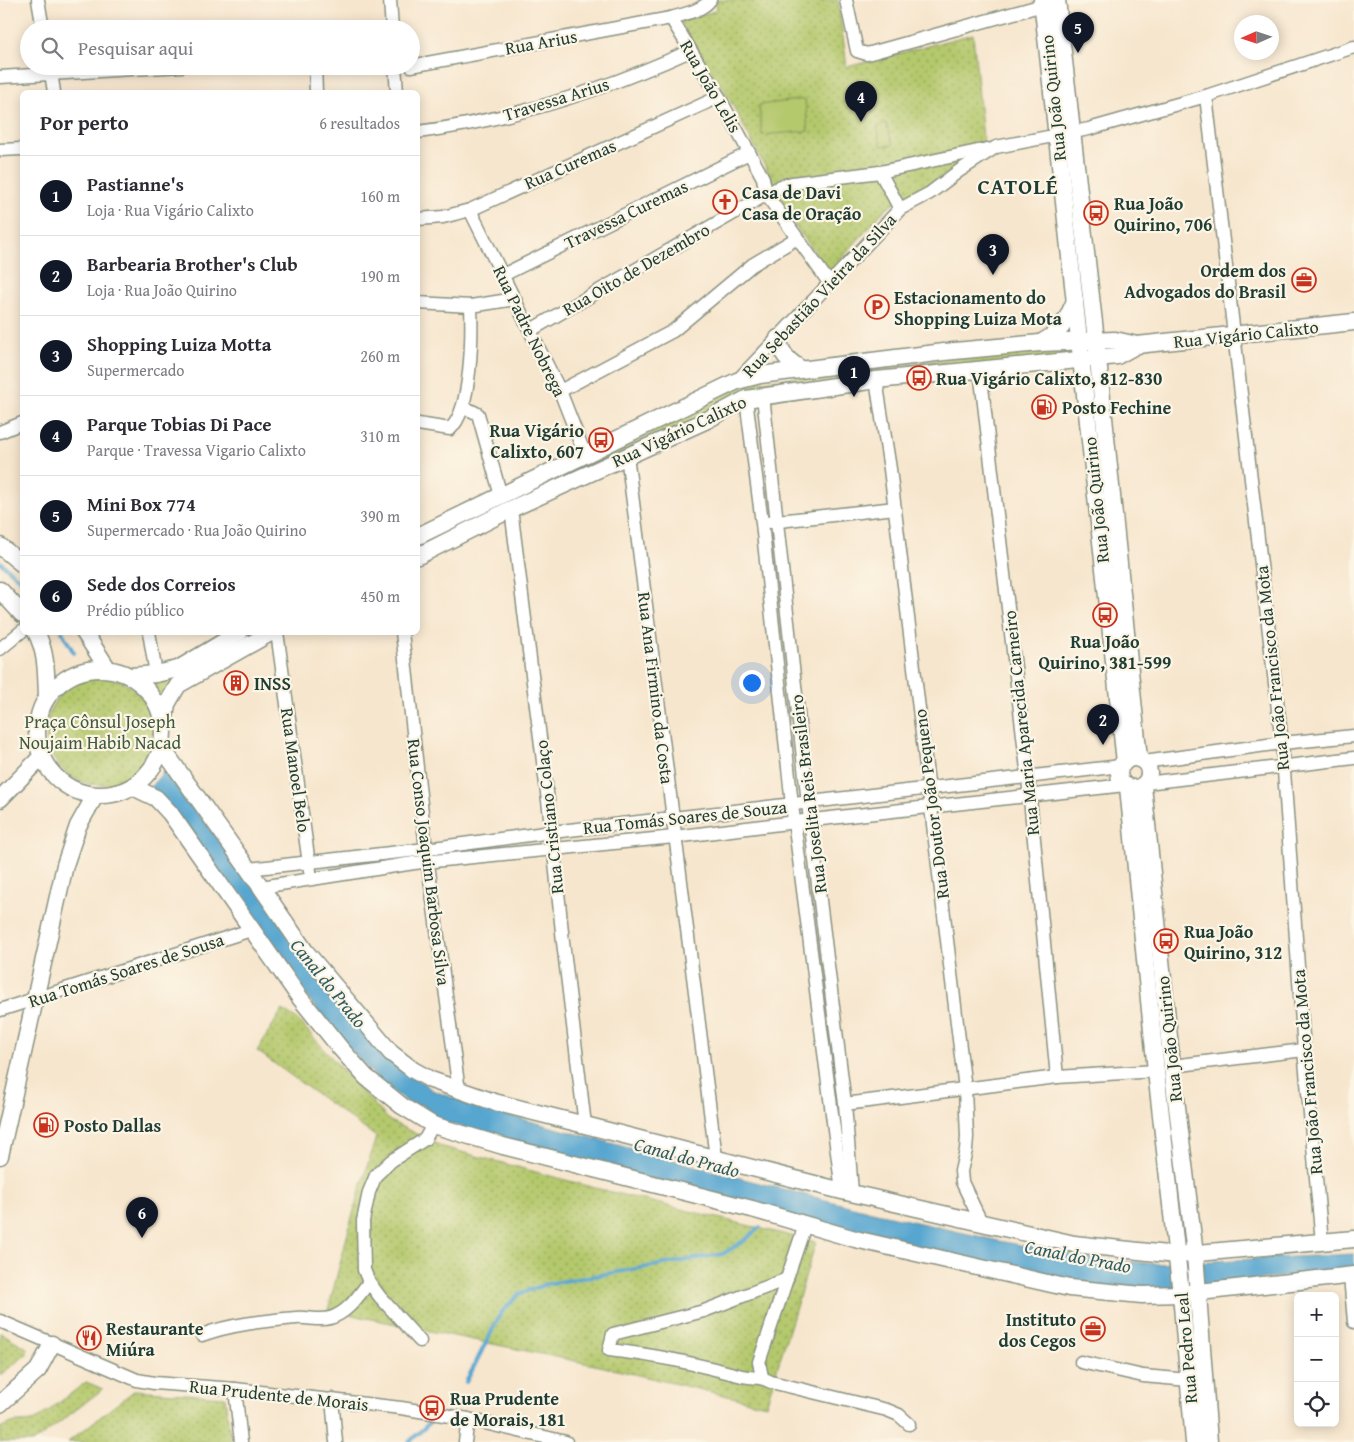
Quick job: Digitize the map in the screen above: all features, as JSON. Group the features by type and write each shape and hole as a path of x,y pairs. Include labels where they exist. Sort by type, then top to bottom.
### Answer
{"main road":[{"name":"Rua João Quirino","path":"1052,1 1088,340 1081,359 1132,762"},
{"name":"Rua João Quirino","path":"1065,134 1075,301 1088,340 1098,358 1132,762"},
{"path":"1040,344 1056,335 1064,326 1075,301"},
{"name":"Rua Vigário Calixto","path":"420,555 511,509 707,420 746,399 876,380 1117,356 1138,346 1354,322"},
{"path":"778,338 779,346 788,362 801,369"},
{"name":"Rua Vigário Calixto","path":"420,535 737,381 760,375 801,369 944,352 1088,340 1115,340 1138,346"},
{"path":"0,546 20,562"},
{"path":"0,590 20,612"},
{"path":"37,635 42,645 46,668 46,698"},
{"path":"86,635 108,669"},
{"path":"131,676 156,674 178,669 235,635"},
{"path":"163,727 160,711 153,697 143,685 131,676 108,669 90,669 73,674 58,684 46,698 38,716 36,737 41,757 48,769 57,780 75,791 95,796 115,794 133,787 146,777 156,764 162,748 167,704 178,686 267,635"},
{"path":"162,748 305,951 391,1053 413,1070 431,1080 494,1102 847,1192 1074,1244 1177,1257 1354,1239"},
{"path":"0,799 41,757"},
{"path":"1132,762 1149,769 1149,774 1135,785 1120,776 1132,762"},
{"name":"Rua João Quirino","path":"1135,785 1172,1066 1198,1292"},
{"name":"Rua João Quirino","path":"1135,785 1156,1071 1177,1257"},
{"path":"133,787 156,798 170,813 300,998 366,1077 402,1106 434,1125 503,1146 752,1210 855,1239 1069,1288 1142,1295 1181,1291 1198,1292 1352,1276"},
{"path":"0,1156 65,865 78,826 95,796"},
{"name":"Rua Pedro Leal","path":"1177,1257 1194,1442"},
{"name":"Rua Pedro Leal","path":"1198,1292 1209,1442"},
{"path":"0,1404 38,1370 52,1344"}],"street":[{"path":"38,0 41,20"},
{"path":"390,0 391,20"},
{"name":"Rua João Lelis","path":"710,0 706,5 696,10 671,18 720,97 763,178 766,194 830,284"},
{"path":"846,0 857,51 867,54 1052,1"},
{"name":"Rua Arius","path":"420,64 671,18"},
{"name":"Rua Sebastião Vieira da Silva","path":"737,381 900,209 930,193 996,147 1065,134 1206,96 1354,47"},
{"name":"Travessa Arius","path":"420,132 457,127 558,102 662,64 690,51"},
{"path":"0,77 20,74"},
{"path":"51,75 54,90"},
{"path":"315,75 316,90"},
{"path":"396,75 397,90"},
{"name":"Rua João Francisco da Mota","path":"1206,96 1282,743 1304,1050 1322,1242"},
{"name":"Rua Curemas","path":"420,219 443,217 470,210 720,97"},
{"name":"Rua Oito de Dezembro","path":"531,330 781,186 880,172 996,147"},
{"path":"0,150 20,149"},
{"name":"Travessa Curemas","path":"503,275 749,153"},
{"name":"Rua Sebastião Vieira da Silva","path":"880,172 900,209"},
{"name":"Rua Padre Nobrega","path":"470,210 560,391 586,456"},
{"path":"560,391 673,330 752,266 797,238"},
{"path":"420,303 471,306 515,299"},
{"path":"420,424 450,429 457,422 462,409 472,343 471,306"},
{"name":"Rua Maria Aparecida Carneiro","path":"980,370 1028,778 1057,1077"},
{"name":"Rua Doutor João Pequeno","path":"876,380 895,508 965,1089 967,1137 961,1171 962,1182 982,1224"},
{"name":"Rua Joselita Reis Brasileiro","path":"763,396 808,803 845,1104 847,1192"},
{"name":"Rua Joselita Reis Brasileiro","path":"746,399 762,523 792,805 847,1192"},
{"path":"462,409 478,414 501,496"},
{"path":"0,432 20,424"},
{"name":"Rua Ana Firmino da Costa","path":"628,455 674,837 716,1158"},
{"path":"762,523 895,508"},
{"name":"Rua Cristiano Colaço","path":"511,509 552,832 585,1125"},
{"path":"0,648 20,633"},
{"path":"150,635 156,674"},
{"name":"Rua Manoel Belo","path":"277,635 311,878"},
{"name":"Rua Conso Joaquim Barbosa Silva","path":"402,635 426,849 459,1091"},
{"name":"Rua Tomás Soares de Souza","path":"248,869 929,788 1028,778 1132,762 1354,736"},
{"name":"Rua Tomás Soares de Souza","path":"261,887 414,863 674,837 1029,795 1135,785 1354,758"},
{"name":"Rua Tomás Soares de Sousa","path":"0,1010 252,930"},
{"path":"1172,1066 1304,1050"},
{"path":"845,1104 1057,1077 1156,1071"},
{"path":"420,1341 369,1282 364,1270 363,1221 369,1192 376,1175 391,1161 425,1140 434,1125"},
{"path":"762,1377 759,1362 805,1226"},
{"path":"1352,1276 1354,1322"},
{"path":"787,1279 704,1311 613,1334 610,1350 680,1360 746,1377 762,1377 771,1382 887,1410 899,1415 909,1424"},
{"path":"202,1335 216,1329 259,1322 298,1318 330,1318 350,1306 369,1282"},
{"name":"Rua Prudente de Morais","path":"0,1320 137,1380 332,1399 401,1408 468,1419 559,1441"},
{"path":"1081,1362 1143,1376 1189,1380"},
{"path":"235,1389 241,1442"},
{"path":"332,1399 336,1442"},
{"path":"465,1442 468,1419"}],"green space":[{"path":"717,0 838,0 847,67 973,34 984,148 932,184 886,208 830,272 772,196 769,174 727,95 679,21 715,11"},
{"path":"805,99 808,131 762,135 759,105"},
{"path":"886,123 893,145 881,146 877,127"},
{"path":"1078,343 1079,358 743,397 420,554 420,537 739,384"},
{"path":"241,635 264,635 177,683 164,715 153,693 144,683"},
{"name":"Praça Cônsul Joseph Noujaim Habib Nacad","path":"100,677 121,681 138,693 150,710 154,731 150,752 138,769 121,781 100,785 79,781 62,769 50,752 46,731 50,710 62,693 79,681"},
{"path":"282,1010 299,1021 390,1121 443,1147 599,1189 816,1242 766,1405 604,1367 328,1310 352,1217 376,1137 257,1051"},
{"path":"0,1332 27,1348 27,1354 0,1375"},
{"path":"86,1382 103,1389 34,1442 0,1442 0,1429 11,1423 39,1418"},
{"path":"135,1390 225,1397 231,1442 68,1442"}],"water":[{"path":"164,771 398,1064 432,1090 471,1105 728,1175 872,1212 999,1241 1090,1258 1155,1264 1354,1254 1354,1270 1148,1290 1091,1285 827,1227 430,1118 381,1083 328,1024 149,789"}],"waterway":[{"name":"Canal do Prado","path":"0,562 20,579"},
{"name":"Canal do Prado","path":"64,635 74,653"},
{"path":"466,1382 501,1313 519,1294 547,1284 723,1254 745,1240 760,1227"},
{"path":"409,1442 437,1416"}],"place":[{"name":"Mini Box 774","path":"1078,53"},
{"name":"Parque Tobias Di Pace","path":"861,122"},
{"name":"Casa de Davi Casa de Oração","path":"725,202"},
{"name":"Rua João Quirino, 706","path":"1096,213"},
{"name":"Shopping Luiza Motta","path":"993,275"},
{"name":"Ordem dos Advogados do Brasil","path":"1304,280"},
{"name":"Estacionamento do Shopping Luiza Mota","path":"877,307"},
{"name":"Rua Vigário Calixto, 812-830","path":"919,378"},
{"name":"Pastianne's","path":"854,397"},
{"name":"Posto Fechine","path":"1044,407"},
{"name":"Rua Vigário Calixto, 607","path":"601,440"},
{"name":"Rua João Quirino, 381-599","path":"1105,615"},
{"name":"INSS","path":"236,683"},
{"name":"Barbearia Brother's Club","path":"1103,745"},
{"name":"Rua João Quirino, 312","path":"1166,941"},
{"name":"Posto Dallas","path":"46,1125"},
{"name":"Sede dos Correios","path":"142,1238"},
{"name":"Instituto dos Cegos","path":"1093,1329"},
{"name":"Restaurante Miúra","path":"89,1338"},
{"name":"Rua Prudente de Morais, 181","path":"432,1408"}],"district":[{"name":"CATOLÉ","path":"1018,186"}]}
